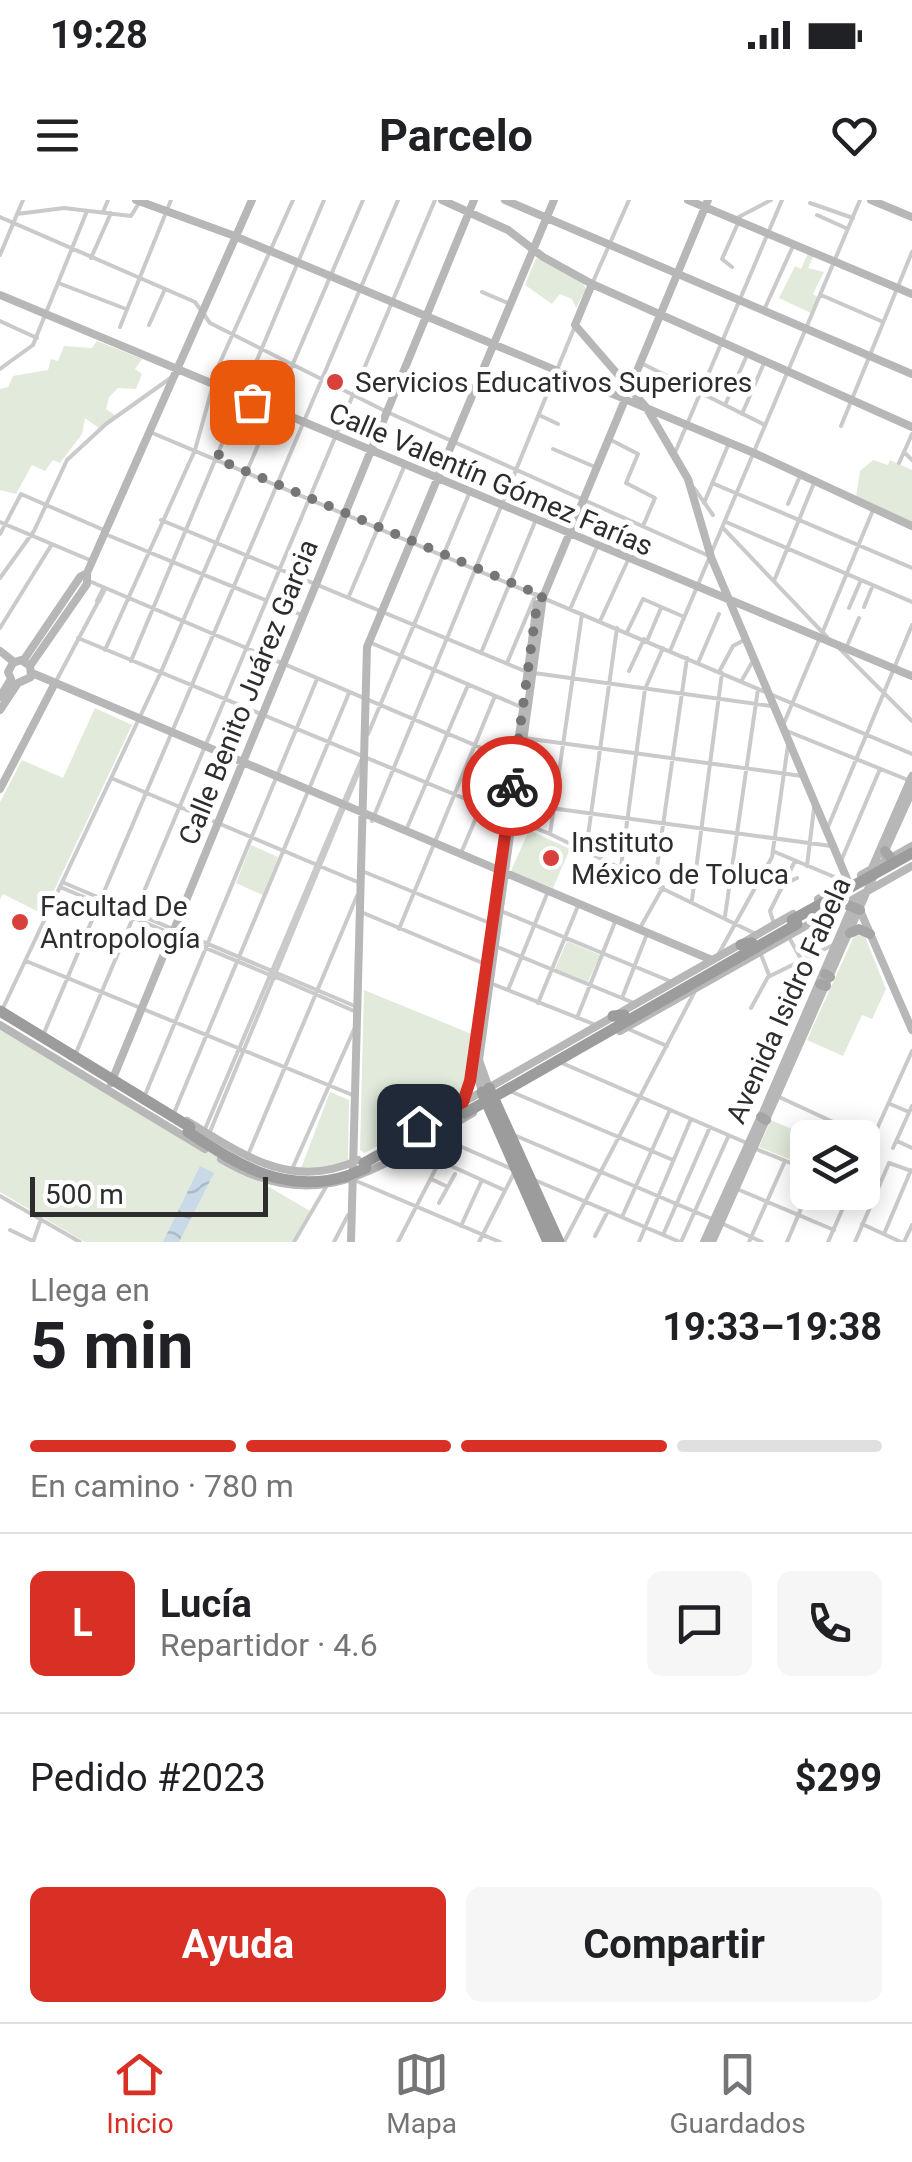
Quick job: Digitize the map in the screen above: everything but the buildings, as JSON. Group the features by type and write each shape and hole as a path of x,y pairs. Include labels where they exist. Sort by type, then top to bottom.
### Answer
{"highway":[{"path":"674,985 757,945 912,856"},
{"path":"4,1015 263,1179 309,1183 355,1170 620,1024 719,963"},
{"path":"620,1024 686,974"},
{"path":"485,1090 548,1242"},
{"path":"487,1098 510,1133 522,1173 562,1242"},
{"path":"189,1130 265,1171 291,1177 355,1170"}],"main road":[{"path":"0,710 14,682 85,582 252,200"},
{"path":"438,200 508,230 533,250 592,284 912,430"},
{"name":"Calle Benito Juárez Garcia","path":"108,1091 474,200"},
{"path":"505,200 524,204 546,218 912,374"},
{"path":"352,1242 360,912 368,817 363,760 369,642 554,200"},
{"path":"688,200 706,203 736,220 912,294"},
{"path":"871,200 912,217"},
{"path":"138,201 269,250 754,453 912,526"},
{"path":"487,1098 477,1068 540,595 706,203"},
{"path":"592,284 575,324 649,411 699,498 712,556 836,847 849,882 851,904"},
{"name":"Calle Valentín Gómez Farías","path":"0,295 174,373 212,385 912,676"},
{"path":"0,653 54,685 719,963"},
{"path":"0,696 24,667"},
{"path":"0,790 54,685"},
{"path":"510,817 517,763"},
{"name":"Avenida Isidro Fabela","path":"845,938 851,904 867,891 883,861 911,782"},
{"name":"Avenida Isidro Fabela","path":"704,1242 736,1188 763,1115 845,938 851,904 883,861 911,782"},
{"path":"368,817 503,872"},
{"path":"757,945 774,925 883,861 912,856"},
{"path":"867,891 895,876 912,856"},
{"path":"883,861 895,876"},
{"path":"487,1098 477,1068 503,872"},
{"path":"834,890 851,904 870,934 912,1030"},
{"path":"686,974 788,936 851,904"},
{"path":"845,938 862,929 870,934"},
{"path":"487,1098 562,1063 620,1024 696,988 719,963"},
{"path":"4,1015 95,1083 263,1179 326,1187 434,1135 596,1025 620,1024 636,1004 674,985"},
{"path":"4,1015 44,1033 73,1056 104,1069 241,1156 291,1172 355,1170"},
{"path":"477,1068 487,1098"},
{"path":"95,1083 103,1080 104,1069"},
{"name":"Avenida Isidro Fabela","path":"712,1242 751,1146"}],"street":[{"path":"0,256 23,200"},
{"path":"103,212 108,200"},
{"path":"120,327 171,200"},
{"path":"105,650 160,520 195,450 212,385 231,334 292,200"},
{"path":"131,661 324,200"},
{"path":"4,1015 161,672 363,200"},
{"path":"44,1033 398,200"},
{"path":"73,1056 104,992 309,498 438,200"},
{"path":"592,284 629,200"},
{"path":"732,267 722,261 736,220 770,200"},
{"path":"674,454 782,200"},
{"path":"670,651 860,200"},
{"path":"17,214 54,208 132,216 138,201"},
{"path":"810,204 853,218"},
{"path":"0,369 37,338 88,210"},
{"path":"91,258 111,213"},
{"path":"817,215 848,229"},
{"path":"0,217 197,303 207,321 387,412 712,556"},
{"path":"764,310 794,244"},
{"path":"841,426 912,252"},
{"path":"60,284 127,309"},
{"path":"149,325 165,289"},
{"path":"482,292 510,304"},
{"path":"821,295 882,322"},
{"path":"0,322 37,338"},
{"path":"368,817 394,769 541,416 575,324"},
{"path":"725,405 747,355"},
{"path":"639,362 766,426"},
{"path":"742,414 764,362"},
{"path":"0,578 30,535 67,460 90,436 174,373"},
{"path":"541,416 558,424"},
{"path":"899,463 912,430"},
{"path":"150,432 912,754"},
{"path":"608,439 638,454 626,482 656,498 643,526"},
{"path":"713,516 699,498 712,483 729,443"},
{"path":"553,449 597,468"},
{"path":"904,452 912,460"},
{"path":"349,597 404,467"},
{"path":"788,504 801,474"},
{"path":"774,581 815,481"},
{"path":"712,483 912,568"},
{"path":"0,534 22,494 304,616"},
{"path":"366,739 469,494"},
{"path":"719,963 736,921 774,852 792,704 874,508"},
{"path":"160,520 530,673 776,707"},
{"path":"481,654 536,522"},
{"path":"3,523 93,561"},
{"path":"725,525 912,602"},
{"path":"725,525 821,636"},
{"path":"0,628 52,544"},
{"path":"570,608 597,547"},
{"path":"600,621 628,560"},
{"path":"849,608 861,580"},
{"path":"85,582 517,763"},
{"path":"864,606 874,585"},
{"path":"54,685 105,591"},
{"path":"507,665 540,595"},
{"path":"627,632 645,598 684,617"},
{"path":"629,671 662,607"},
{"path":"550,834 582,614"},
{"path":"698,663 719,614"},
{"path":"859,618 841,648 912,722"},
{"path":"828,827 912,627"},
{"path":"586,850 617,628"},
{"path":"78,638 363,760 394,769 550,834 736,921 757,945 770,970 751,1008"},
{"path":"692,900 721,672 733,646 746,638"},
{"path":"369,642 526,709"},
{"path":"621,867 646,689 662,648"},
{"path":"655,883 687,658"},
{"path":"742,681 754,658"},
{"path":"145,1094 317,680"},
{"path":"406,830 468,685"},
{"path":"726,916 758,688"},
{"path":"174,1113 349,693"},
{"path":"399,929 495,696"},
{"path":"786,730 911,782"},
{"path":"521,738 806,777"},
{"path":"461,852 502,757"},
{"path":"206,1133 363,760"},
{"path":"841,861 880,769"},
{"path":"111,778 362,886 285,1068 241,1156"},
{"path":"807,866 815,798"},
{"path":"514,803 836,847"},
{"path":"774,852 849,882"},
{"path":"774,925 770,911 795,861"},
{"path":"362,871 495,926"},
{"path":"782,886 796,878"},
{"path":"61,885 317,992 359,1014 291,1172"},
{"path":"622,998 643,931 663,886"},
{"path":"508,990 548,891"},
{"path":"538,1003 579,904"},
{"path":"500,910 674,985"},
{"path":"360,912 490,966"},
{"path":"577,1018 616,920"},
{"path":"788,936 802,960"},
{"path":"768,977 845,938"},
{"path":"495,946 636,1004"},
{"path":"776,1021 810,957"},
{"path":"26,961 358,1098"},
{"path":"490,983 596,1025"},
{"path":"562,1242 587,1202 696,988"},
{"path":"620,1024 667,1046"},
{"path":"880,1122 912,1051"},
{"path":"562,1063 790,1163"},
{"path":"774,1095 828,1120"},
{"path":"487,1098 620,1137 673,1160"},
{"path":"888,1104 909,1112"},
{"path":"894,1148 912,1106"},
{"path":"622,1217 670,1110"},
{"path":"638,1242 691,1119"},
{"path":"663,1235 710,1127"},
{"path":"510,1133 762,1242"},
{"path":"434,1135 680,1242 728,1135"},
{"path":"398,1242 450,1141"},
{"path":"897,1141 912,1148"},
{"path":"440,1161 504,1191"},
{"path":"751,1240 785,1161"},
{"path":"855,1242 890,1163 912,1171 887,1238"},
{"path":"355,1170 416,1207 500,1242"},
{"path":"479,1242 504,1191 522,1173"},
{"path":"438,1203 455,1174"},
{"path":"431,1179 448,1186"},
{"path":"461,1226 482,1180"},
{"path":"294,1242 326,1187"},
{"path":"736,1188 834,1230"},
{"path":"0,1196 80,1242"},
{"path":"334,1242 354,1206"},
{"path":"787,1242 801,1210"},
{"path":"828,1242 842,1210"},
{"path":"595,1236 608,1211"},
{"path":"10,1230 33,1242 41,1219"},
{"path":"862,1224 902,1242 912,1225"}],"green space":[{"path":"808,253 814,255 808,268 824,272 813,294 819,298 813,314 779,298 795,266 801,269"},
{"path":"536,258 583,283 586,289 576,308 572,299 560,294 552,304 525,285"},
{"path":"97,341 142,359 135,369 142,374 136,389 118,388 109,397 106,409 116,416 99,428 85,418 82,434 60,463 53,460 45,471 32,465 16,494 0,490 0,389 8,387 13,376 48,370 51,359 58,361 64,346 92,348"},
{"path":"873,460 888,465 890,460 912,470 912,523 856,497 860,471"},
{"path":"95,708 132,725 43,914 3,894 0,899 0,802 22,760 63,778"},
{"path":"529,830 570,849 553,888 511,871"},
{"path":"251,845 278,857 263,895 236,883"},
{"path":"855,934 864,934 886,989 872,1019 862,1015 843,1056 807,1040"},
{"path":"567,941 600,955 588,982 555,969"},
{"path":"364,990 474,1035 462,1098 365,1153 360,1150"},
{"path":"0,1030 310,1211 292,1242 85,1242 0,1192"},
{"path":"330,1092 349,1100 348,1160 336,1167 300,1171"},
{"path":"771,1120 790,1128 790,1159 759,1147"}],"water":[{"path":"200,1166 214,1173 179,1242 163,1242"}],"way so far":[{"path":"252,402 242,398 217,459 543,596 537,604 512,786"}],"place":[{"name":"Servicios Educativos Superiores","path":"335,382"},
{"name":"Instituto México de Toluca","path":"551,858"},
{"name":"Facultad De Antropología","path":"20,922"}],"route":[{"path":"419,1126 463,1102 470,1081 512,786"}]}
